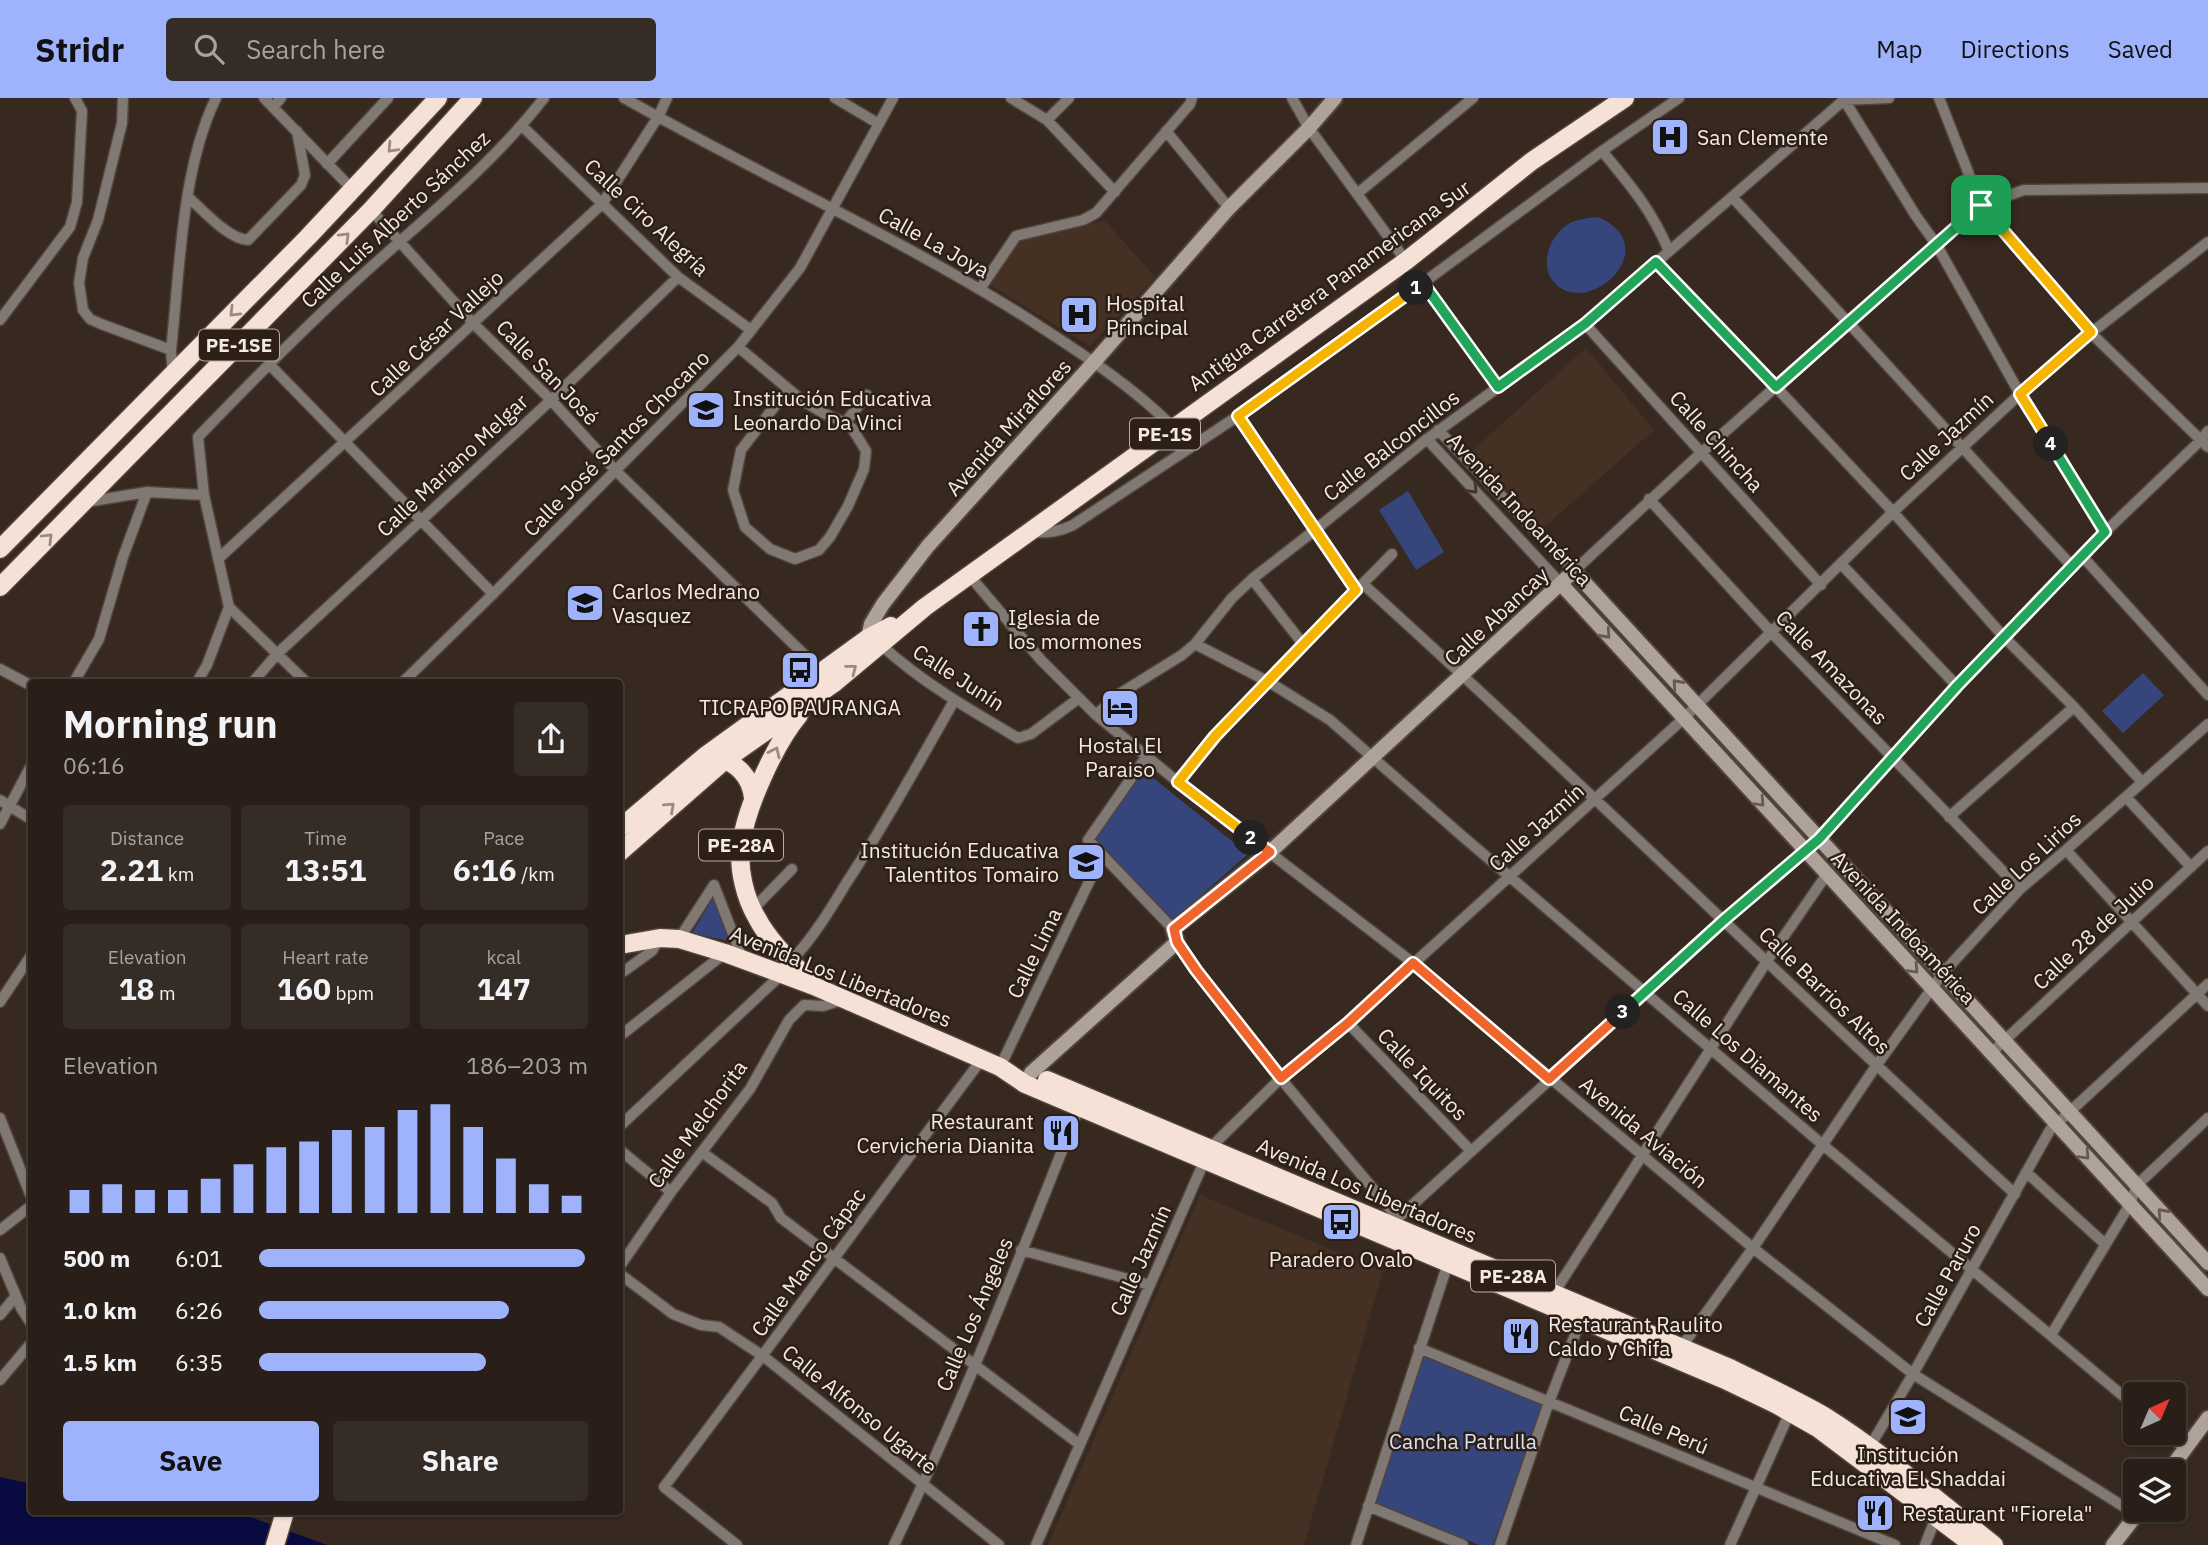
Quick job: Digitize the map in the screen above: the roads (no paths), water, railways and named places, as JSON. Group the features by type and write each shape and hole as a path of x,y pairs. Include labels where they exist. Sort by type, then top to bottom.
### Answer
{"highway":[{"name":"PE-1SE","path":"0,549 353,190 438,98"},
{"name":"PE-1SE","path":"0,587 371,211 473,98"},
{"name":"Antigua Carretera Panamericana Sur","path":"623,825 705,757 822,672 874,642 925,607 1406,261 1532,161 1625,98"},
{"name":"Antigua Carretera Panamericana Sur","path":"623,849 725,760 811,699 874,642"},
{"name":"PE-28A","path":"781,969 756,918 743,882 741,846 754,798 785,732 811,699"},
{"path":"705,757 732,763 746,777 754,798"},
{"name":"Avenida Los Libertadores","path":"623,944 660,938 679,939 781,969 1000,1067 1025,1084 1082,1101"},
{"name":"Avenida Los Libertadores","path":"1000,1067 1031,1073 1082,1101 1207,1154 1395,1228 1551,1300 1784,1394 1826,1418 1936,1517 1973,1545"},
{"name":"Avenida Los Libertadores","path":"1395,1228 1448,1263 1551,1300 1581,1319 1678,1353 1790,1412 1865,1454 1994,1545"},
{"path":"275,1545 284,1515"}],"street":[{"path":"0,320 70,227 77,202 82,111 75,98"},
{"path":"123,98 124,109 119,135 98,220 83,258 79,283 83,310 90,319 171,350"},
{"path":"173,375 171,350 188,197 204,122 216,98"},
{"path":"264,98 278,102 297,131 353,190"},
{"path":"327,163 388,98"},
{"name":"Calle Luis Alberto Sánchez","path":"204,495 198,437 268,364 523,126 544,98"},
{"name":"Calle La Joya","path":"624,98 636,102 658,117 980,289 1095,362 1149,403 1174,428"},
{"name":"Calle César Vallejo","path":"218,559 603,204 658,117 667,98"},
{"path":"835,98 879,124"},
{"name":"Calle José Santos Chocano","path":"405,679 738,347 800,268 893,98"},
{"path":"1011,98 1047,120 1115,192"},
{"path":"1047,120 1069,98"},
{"path":"980,289 1016,236 1083,220 1096,213 1190,104 1192,98"},
{"path":"1292,98 1309,128 1406,261"},
{"name":"Avenida Miraflores","path":"874,642 871,624 902,578 1229,208 1335,98"},
{"path":"1358,193 1473,98"},
{"path":"1029,532 1047,533 1073,525 1238,416 1679,98"},
{"path":"1843,99 1889,98"},
{"path":"1938,98 1981,205 2091,332 2204,444"},
{"path":"1843,99 1936,244 2020,394 2105,532"},
{"name":"Calle Balconcillos","path":"1096,715 1116,696 1167,665 1195,644 1232,598 1252,579 1438,430 1585,324 1843,99"},
{"name":"Calle Ciro Alegría","path":"523,126 678,276 751,330"},
{"path":"188,197 239,240 248,240 302,185 305,175 297,131"},
{"path":"1166,131 1229,208"},
{"path":"1602,151 1645,203 1669,251"},
{"path":"1936,244 1981,205 2024,190 2208,188"},
{"path":"1732,197 2073,566"},
{"name":"Calle San José","path":"371,211 474,324 551,400 616,471 822,672"},
{"name":"Calle Jazmín","path":"1036,1545 1207,1154 1281,1078 1348,1023 1697,706 1961,447 2091,332 2208,242"},
{"name":"Calle Abancay","path":"1031,1073 1175,936 1373,759 1649,499 1936,244"},
{"path":"1656,262 1893,512 2004,637 2074,707 2141,782"},
{"name":"Calle Mariano Melgar","path":"256,679 277,654 551,400 678,276"},
{"path":"1423,283 1498,387"},
{"name":"Calle Chincha","path":"1585,324 1821,585"},
{"path":"738,347 803,401 852,428 866,451 864,469 848,506 830,537 819,550 795,559 770,549 745,527 733,490 741,450 788,389"},
{"path":"268,364 493,594"},
{"path":"845,423 867,396"},
{"name":"Calle Barrios Altos","path":"1238,416 1315,530 1359,587 1463,675 1875,1066 2015,1194"},
{"name":"Avenida Indoamérica","path":"1438,430 1574,572 2069,1112 2206,1256"},
{"path":"1146,757 1088,840 1175,936 1196,970 1395,1228 1471,1151 1549,1079 1724,920 1819,839 1957,686 2105,532 2204,444 2208,431"},
{"name":"Avenida Indoamérica","path":"1427,439 2208,1289"},
{"path":"76,679 99,639 123,557 147,492"},
{"path":"83,502 147,492 204,495 229,607 303,679"},
{"name":"Calle Amazonas","path":"1649,499 1771,632 2020,889"},
{"path":"1178,782 1215,736 1392,554"},
{"path":"2083,557 2208,695"},
{"path":"1841,564 1957,686"},
{"name":"Avenida Aviación","path":"969,575 1041,660 1096,715 1146,757 1413,963 1753,1248 1913,1374 2123,1503"},
{"path":"1252,579 1303,644"},
{"path":"199,679 207,665 229,607"},
{"name":"Calle Junín","path":"874,642 954,701 1018,738 1025,738 1079,698"},
{"name":"Calle Los Diamantes","path":"1195,644 1269,682 1330,720 1823,1145 2123,1396"},
{"path":"0,669 28,684"},
{"path":"623,1123 806,945 901,797 954,701"},
{"path":"1949,817 2074,707"},
{"name":"Calle Los Lirios","path":"1678,1353 1942,973 2020,889 2208,724"},
{"path":"0,824 28,772"},
{"path":"2126,797 2191,867"},
{"path":"0,800 28,817"},
{"path":"2066,850 2208,1006"},
{"name":"Calle 28 de Julio","path":"1991,1053 2208,851"},
{"name":"Calle Lima","path":"1000,1067 1102,855"},
{"path":"753,909 792,869"},
{"path":"1551,1300 1767,961 1827,874"},
{"path":"679,939 715,885 743,960"},
{"path":"623,972 652,951 660,938"},
{"path":"623,1034 725,953"},
{"path":"0,1002 28,961"},
{"name":"Calle Paruro","path":"1865,1454 2050,1130 2208,984"},
{"name":"Calle Melchorita","path":"623,1262 671,1192 750,1089 789,1020 804,1005 823,1006 845,999"},
{"name":"Calle Iquitos","path":"1348,1023 1471,1151"},
{"name":"Calle Manco Cápac","path":"737,1545 664,1487 982,1059"},
{"name":"Calle Los Ángeles","path":"894,1545 975,1363 1082,1101"},
{"path":"0,1118 28,1189"},
{"path":"2051,1335 2130,1204 2137,1185 2208,1118"},
{"path":"623,1152 671,1192"},
{"path":"703,1153 772,1203 781,1218 833,1259 975,1363 1079,1444"},
{"path":"2026,1172 2105,1244"},
{"path":"0,1230 28,1208"},
{"path":"1021,1251 1150,1285"},
{"path":"2188,1268 2206,1256"},
{"path":"0,1258 28,1318"},
{"path":"1356,1545 1448,1263"},
{"name":"Calle Alfonso Ugarte","path":"623,1276 673,1314 701,1325 719,1327 763,1356 999,1545"},
{"path":"0,1315 16,1296"},
{"path":"1500,1545 1549,1402 1581,1319"},
{"path":"0,1380 28,1347"},
{"name":"Calle Perú","path":"1419,1348 1895,1545"},
{"path":"1730,1545 1790,1412"},
{"path":"2178,1459 2208,1418"},
{"path":"2181,1446 2185,1449"},
{"path":"1368,1506 1463,1545"},
{"path":"1925,1545 1936,1517"},
{"path":"2113,1545 2130,1522"}],"place":[{"name":"San Clemente","path":"1670,137"},
{"name":"Hospital Principal","path":"1079,315"},
{"name":"Institución Educativa Leonardo Da Vinci","path":"706,410"},
{"name":"Carlos Medrano Vasquez","path":"585,603"},
{"name":"Iglesia de los mormones","path":"981,629"},
{"name":"TICRAPO PAURANGA","path":"800,670"},
{"name":"Hostal El Paraiso","path":"1120,708"},
{"name":"Institución Educativa Talentitos Tomairo","path":"1086,862"},
{"name":"Restaurant Cervicheria Dianita","path":"1061,1133"},
{"name":"Paradero Ovalo","path":"1341,1222"},
{"name":"Restaurant Raulito Caldo y Chifa","path":"1521,1336"},
{"name":"Institución Educativa El Shaddai","path":"1908,1417"},
{"name":"Restaurant \"Fiorela\"","path":"1875,1513"}],"park label":[{"name":"Cancha Patrulla","path":"1463,1441"}]}
